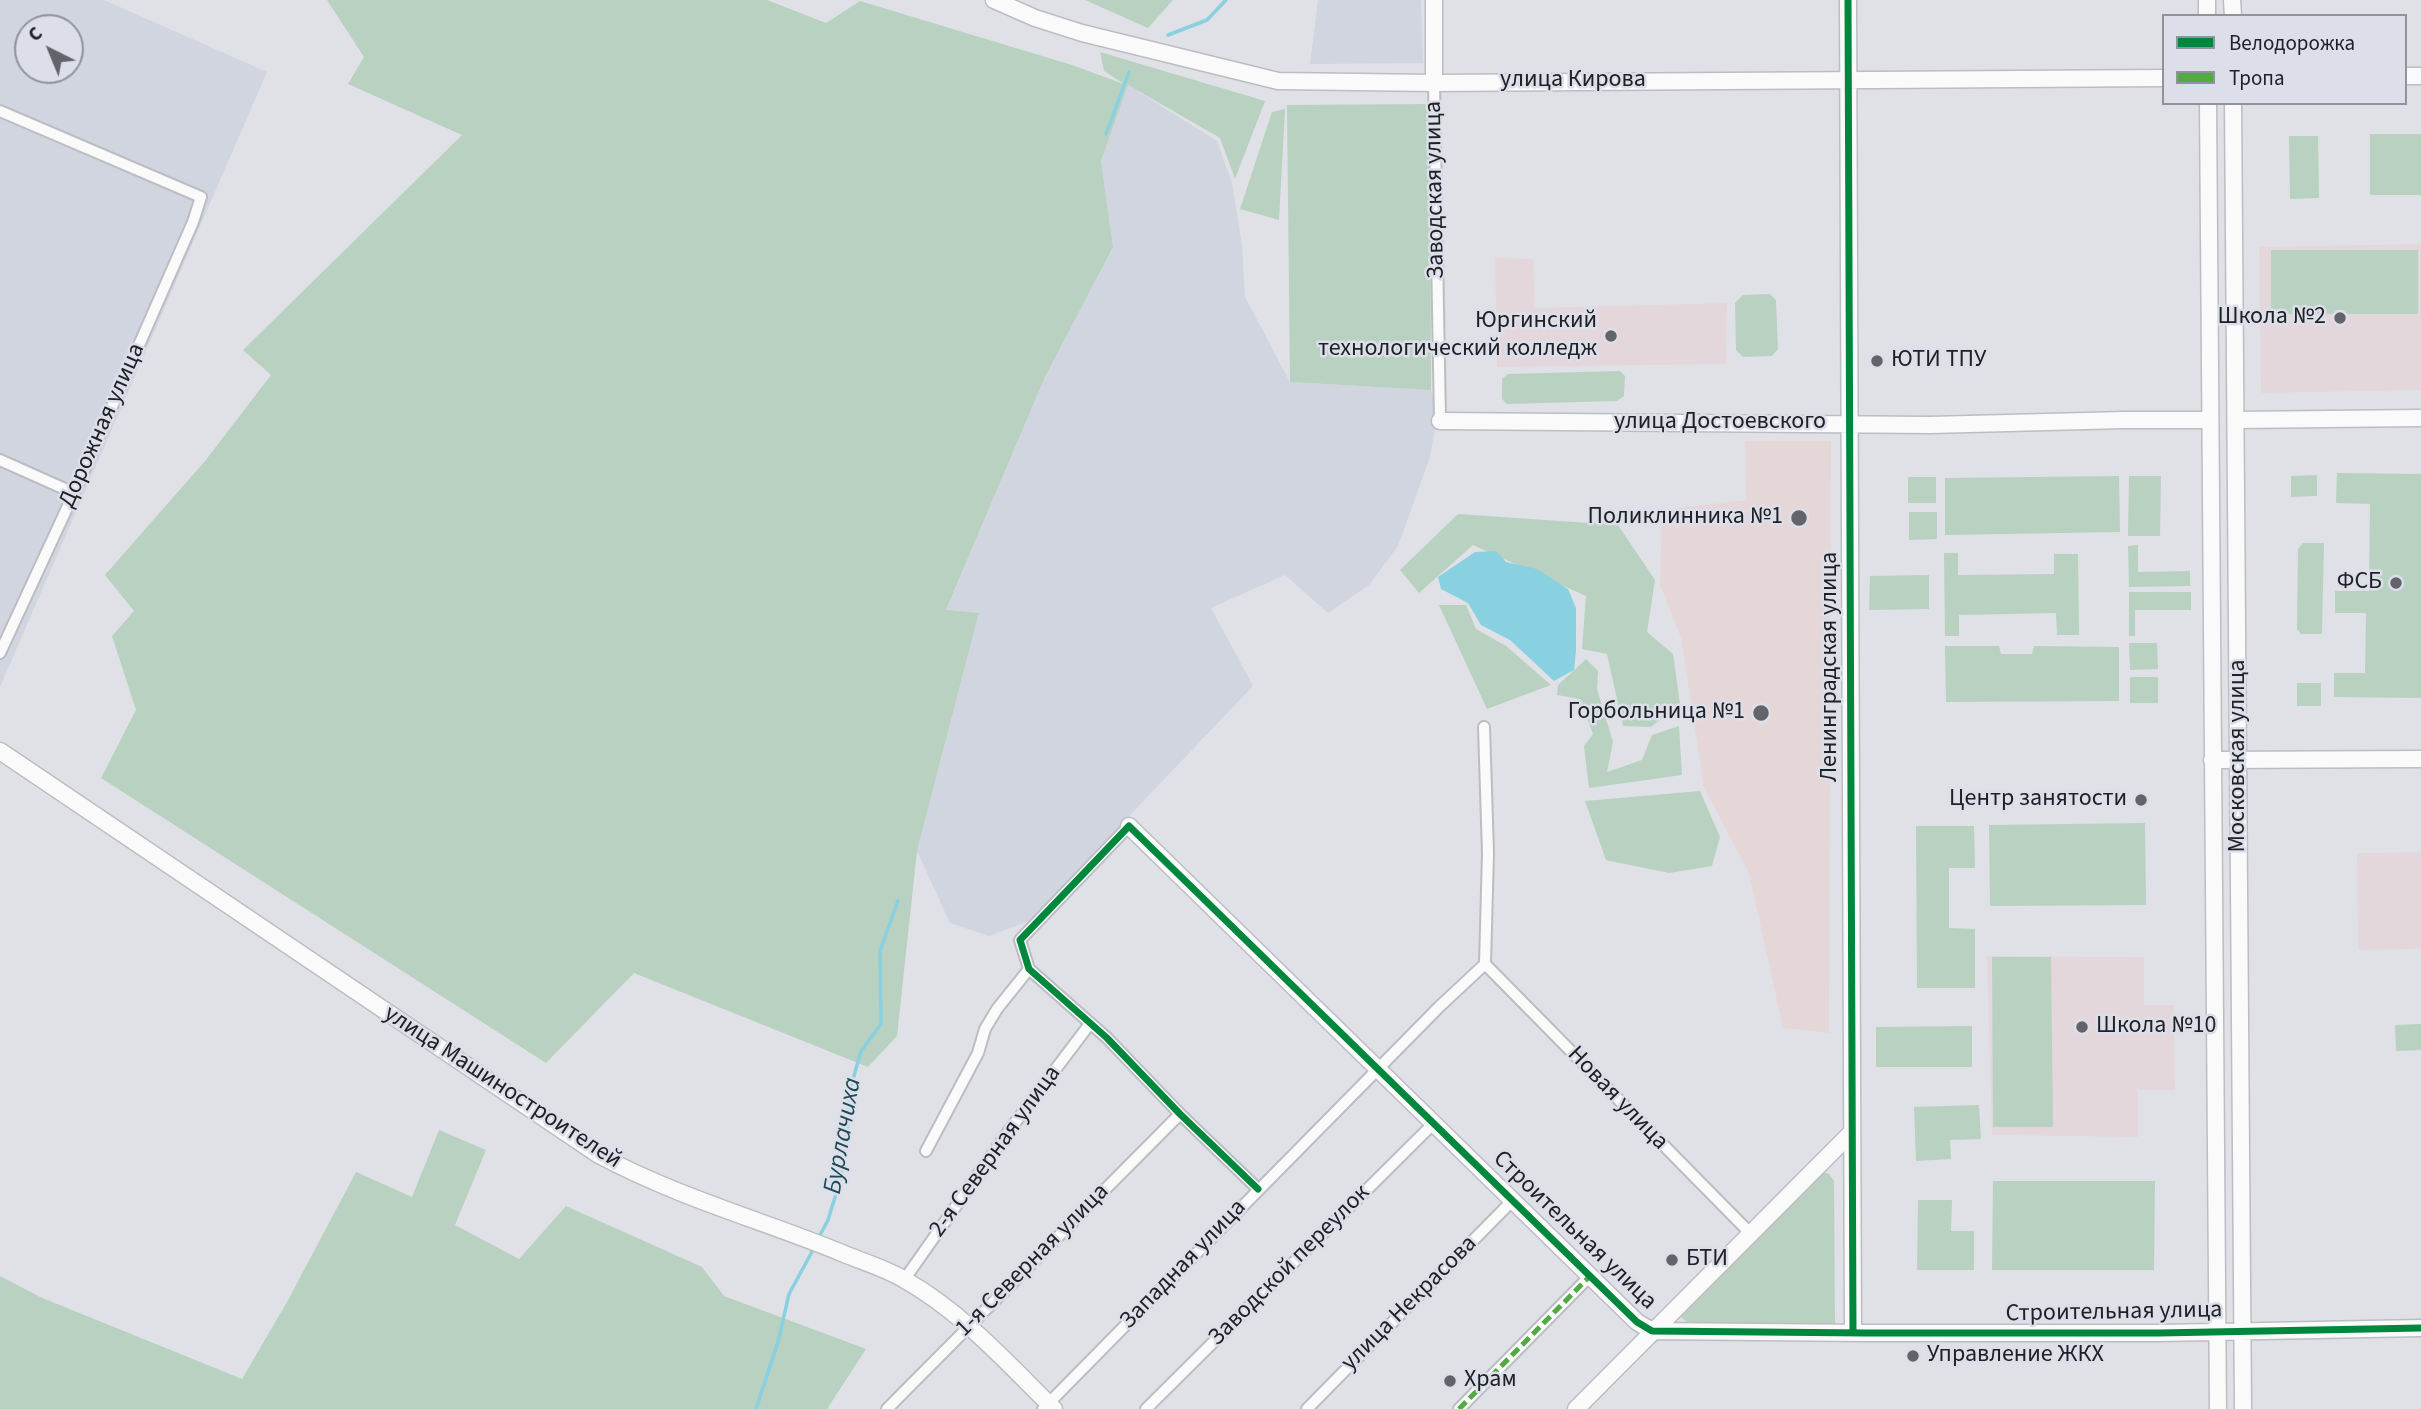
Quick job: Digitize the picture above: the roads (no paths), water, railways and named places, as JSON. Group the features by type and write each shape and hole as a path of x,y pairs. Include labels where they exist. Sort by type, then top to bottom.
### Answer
{"street":[{"name":"улица Кирова","path":"994,0 1035,18 1082,33 1267,79 1434,83 2162,78"},
{"name":"Заводская улица","path":"1434,0 1440,421"},
{"name":"Ленинградская улица","path":"1848,0 1853,1333"},
{"name":"Московская улица","path":"2208,105 2218,1409"},
{"name":"Московская улица","path":"2233,105 2243,1409"},
{"name":"Дорожная улица","path":"0,111 201,197 193,222 74,493 0,653"},
{"path":"2236,420 2421,418"},
{"name":"улица Достоевского","path":"1440,421 1930,425 2210,420"},
{"path":"0,460 74,493"},
{"path":"1484,727 1488,853 1485,964"},
{"name":"улица Машиностроителей","path":"0,751 599,1155 633,1173 712,1207 793,1233 906,1280 968,1326 1048,1407"},
{"path":"2212,760 2421,759"},
{"path":"1129,826 1020,940 1029,969 1089,1025 1107,1038 1180,1114 1258,1189"},
{"name":"Строительная улица","path":"1129,826 1637,1322 1652,1331 2217,1332 2421,1328"},
{"name":"Западная улица","path":"1048,1407 1258,1189 1485,964"},
{"name":"Новая улица","path":"1485,964 1750,1233"},
{"path":"926,1152 978,1053 985,1029 997,1009 1029,969"},
{"name":"2-я Северная улица","path":"906,1280 1008,1132 1089,1025"},
{"name":"1-я Северная улица","path":"887,1409 1180,1114"},
{"name":"Заводской переулок","path":"1146,1409 1434,1123"},
{"path":"1576,1409 1852,1133"},
{"name":"улица Некрасова","path":"1307,1409 1513,1200"},
{"path":"1459,1409 1590,1276"}],"water":[{"path":"1496,551 1506,562 1537,569 1568,589 1576,608 1574,670 1554,681 1510,640 1481,625 1468,603 1441,589 1438,577 1475,552"}],"waterway":[{"name":"Бурлачиха","path":"1168,35 1207,20 1226,0"},
{"name":"Бурлачиха","path":"1106,134 1129,72"},
{"name":"Бурлачиха","path":"819,1237 828,1220 840,1181 848,1123 848,1097 861,1051 881,1024 880,951 898,901"},
{"name":"Бурлачиха","path":"756,1409 778,1342 789,1294 814,1248"}],"place":[{"name":"Школа №2","path":"2340,318"},
{"name":"Юргинский технологический колледж","path":"1611,336"},
{"name":"ЮТИ ТПУ","path":"1877,361"},
{"name":"Поликлинника №1","path":"1799,518"},
{"name":"ФСБ","path":"2396,583"},
{"name":"Горбольница №1","path":"1761,713"},
{"name":"Центр занятости","path":"2141,800"},
{"name":"Школа №10","path":"2082,1027"},
{"name":"БТИ","path":"1672,1260"},
{"name":"Управление ЖКХ","path":"1913,1356"},
{"name":"Храм","path":"1450,1381"}]}
